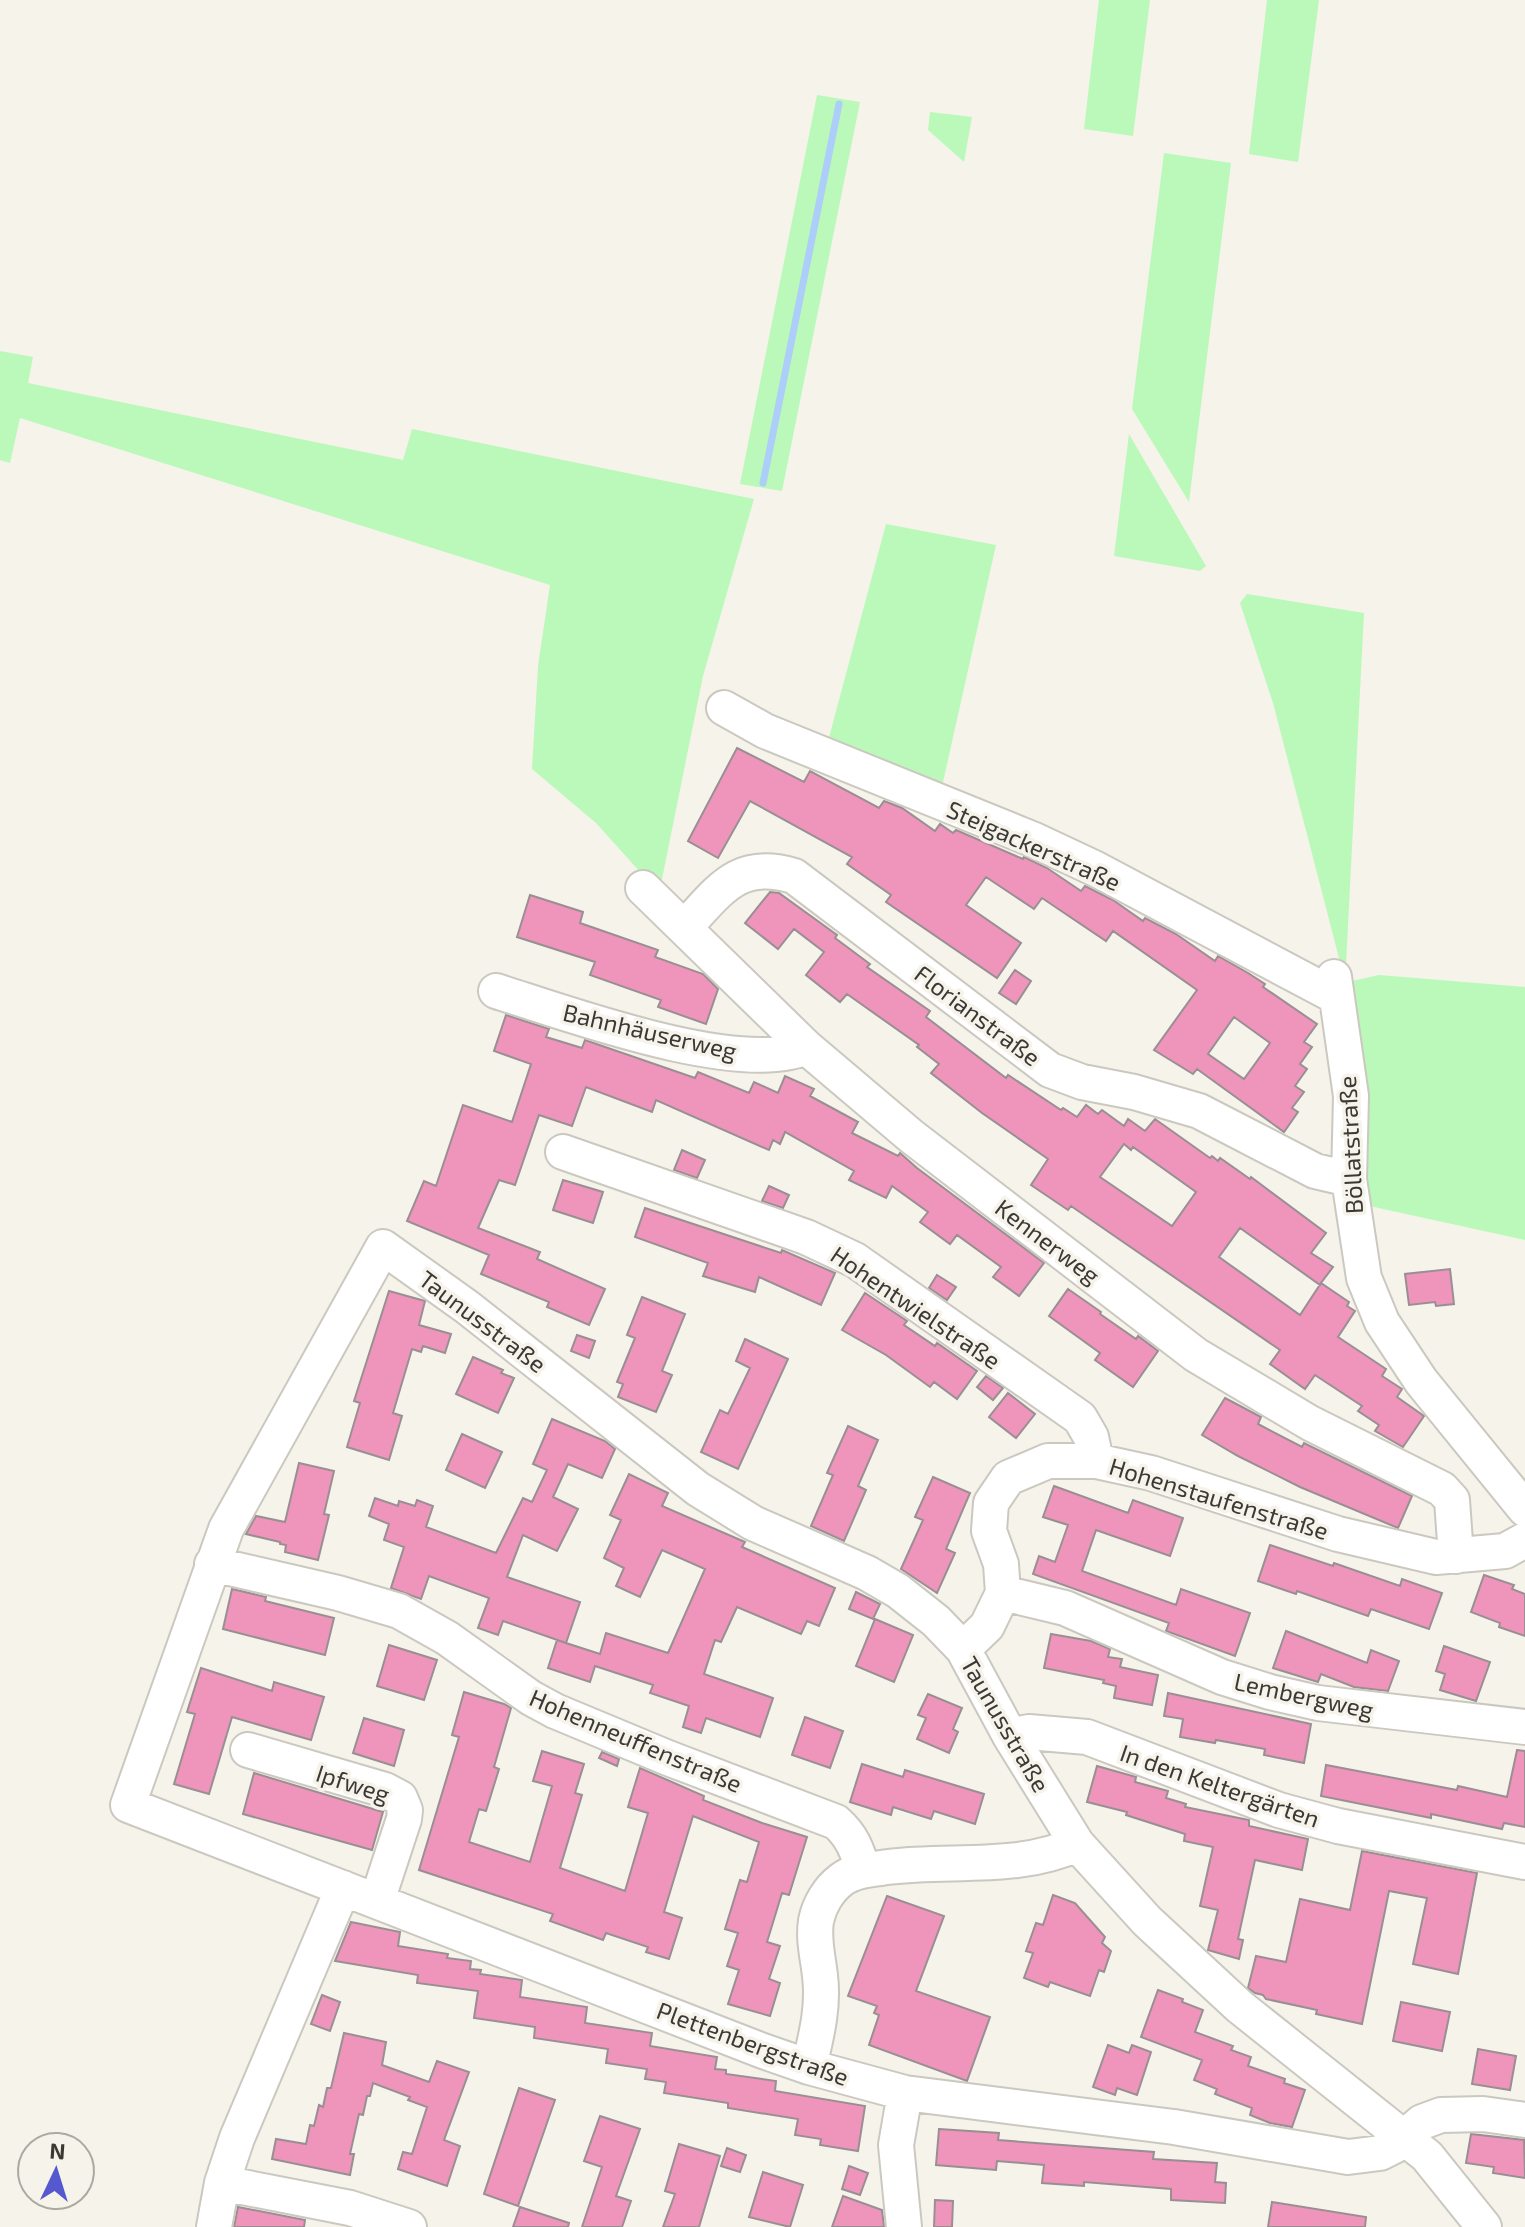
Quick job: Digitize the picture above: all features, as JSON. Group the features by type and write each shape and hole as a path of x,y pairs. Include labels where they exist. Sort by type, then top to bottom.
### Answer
{"street":[{"name":"Steigackerstraße","path":"724,708 765,731 1032,839 1335,983"},
{"name":"Florianstraße","path":"685,927 719,891 746,872 762,870 794,876 1050,1070 1082,1082 1134,1092 1199,1111 1315,1171 1349,1179"},
{"name":"Kennerweg","path":"643,888 806,1047 911,1136 1196,1355 1310,1423 1442,1489 1452,1500 1456,1556"},
{"name":"Böllatstraße","path":"1335,983 1351,1096 1349,1179 1364,1278 1382,1322 1421,1381 1525,1509"},
{"name":"Bahnhäuserweg","path":"496,991 610,1026 720,1053 771,1056 806,1047"},
{"name":"Hohentwielstraße","path":"563,1152 776,1226 855,1260 1080,1418 1091,1437 1096,1461"},
{"name":"Taunusstraße","path":"212,1564 248,1486 383,1247 467,1307 698,1489 753,1523 867,1573 898,1591 936,1621 963,1649 1010,1736 1077,1844 1147,1921 1229,1997 1427,2156 1484,2227"},
{"name":"Hohenstaufenstraße","path":"1003,1593 1001,1564 989,1531 991,1503 1008,1478 1048,1461 1096,1461 1151,1473 1338,1534 1436,1557 1505,1551 1525,1540"},
{"name":"Plettenbergstraße","path":"212,1564 128,1805 809,2067 905,2093 1174,2127 1348,2157 1380,2153 1394,2146 1422,2122 1441,2115 1483,2114 1525,2120"},
{"name":"Hohenneuffenstraße","path":"212,1564 338,1593 399,1611 447,1638 531,1698 555,1711 836,1822 856,1845 863,1870"},
{"path":"963,1649 987,1626 1003,1593"},
{"name":"Lembergweg","path":"1003,1593 1065,1608 1222,1677 1270,1692 1318,1703 1525,1727"},
{"name":"In den Keltergärten","path":"1010,1736 1029,1732 1087,1737 1279,1810 1338,1826 1525,1862"},
{"name":"Ipfweg","path":"248,1750 385,1790 400,1798 405,1810 404,1819 377,1901"},
{"path":"809,2067 818,2032 821,2002 816,1920 828,1893 842,1879 863,1870 909,1864 1028,1859 1063,1851 1077,1844"},
{"path":"214,2227 222,2183 275,2044 343,1888"},
{"path":"904,2227 896,2145 905,2093"},
{"path":"222,2183 350,2208 409,2227"}],"green space":[{"path":"1099,0 1150,0 1133,136 1084,129"},
{"path":"1267,0 1319,0 1298,162 1249,154"},
{"path":"817,95 860,102 782,491 740,484"},
{"path":"930,112 972,117 964,162 928,130"},
{"path":"1164,153 1231,163 1189,502 1132,409"},
{"path":"0,351 33,357 28,383 403,460 412,429 754,499 703,676 660,889 641,873 596,823 532,769 538,666 550,585 20,418 10,463 0,460"},
{"path":"1129,434 1206,566 1200,571 1114,556"},
{"path":"886,524 996,545 941,791 827,745"},
{"path":"1247,594 1364,613 1346,965 1339,958 1273,703 1240,603"},
{"path":"1379,975 1525,987 1525,1240 1365,1205 1363,1063 1352,981"}],"building":[{"path":"737,748 804,782 810,771 879,808 884,801 902,808 935,831 940,824 953,833 956,830 1024,857 1081,891 1085,886 1113,900 1143,921 1145,918 1176,934 1215,961 1218,956 1248,973 1317,1024 1304,1042 1312,1047 1300,1064 1307,1069 1295,1086 1304,1092 1292,1108 1298,1112 1284,1132 1197,1069 1193,1074 1154,1050 1197,990 1113,931 1106,941 1042,898 1034,909 986,877 966,905 1021,943 997,978 886,902 891,895 847,864 852,857 750,801 718,858 688,841","holes":["1234,1017 1270,1043 1244,1079 1208,1054"]},
{"path":"770,892 779,893 837,935 835,938 870,964 867,967 930,1011 926,1017 1006,1078 1008,1075 1077,1117 1086,1105 1098,1114 1102,1110 1124,1126 1128,1119 1145,1131 1155,1119 1210,1158 1212,1156 1218,1161 1220,1158 1251,1177 1326,1233 1311,1253 1333,1267 1321,1283 1349,1302 1347,1306 1355,1311 1338,1337 1386,1369 1382,1376 1402,1389 1397,1397 1424,1416 1403,1447 1375,1431 1379,1425 1358,1411 1362,1406 1315,1375 1305,1389 1270,1364 1280,1350 1071,1206 1068,1210 1031,1185 1048,1159 931,1073 939,1064 917,1047 919,1045 847,994 840,1002 806,975 824,952 794,929 778,949 745,923","holes":["1124,1144 1131,1150 1133,1147 1196,1192 1172,1226 1100,1177","1240,1228 1320,1285 1300,1315 1219,1257"]},
{"path":"530,895 583,912 580,923 658,950 655,957 703,974 718,989 706,1024 658,1007 661,1000 590,975 595,962 517,937"},
{"path":"1015,970 1031,981 1016,1004 999,993"},
{"path":"506,1015 549,1029 546,1037 582,1048 585,1040 695,1078 698,1072 749,1093 754,1082 778,1093 785,1076 814,1089 810,1096 858,1122 852,1133 898,1156 900,1153 1044,1263 1019,1296 993,1277 1001,1267 957,1235 950,1244 920,1222 928,1212 892,1186 886,1198 849,1180 854,1171 785,1132 780,1144 773,1140 769,1150 656,1100 652,1112 586,1087 572,1126 539,1115 515,1185 499,1180 478,1228 540,1252 537,1259 605,1289 589,1325 547,1307 549,1302 481,1274 489,1255 407,1221 424,1181 436,1186 463,1105 512,1122 531,1064 494,1051"},
{"path":"682,1150 705,1160 697,1178 674,1170"},
{"path":"563,1180 603,1192 593,1223 553,1210"},
{"path":"769,1186 789,1195 783,1208 762,1201"},
{"path":"645,1208 781,1253 782,1250 835,1273 821,1305 759,1277 755,1292 703,1276 708,1263 635,1237"},
{"path":"1450,1269 1454,1304 1436,1306 1435,1302 1409,1305 1405,1274"},
{"path":"937,1275 956,1287 947,1300 929,1288"},
{"path":"1068,1289 1136,1339 1138,1336 1158,1351 1133,1387 1095,1360 1100,1353 1049,1316"},
{"path":"389,1291 425,1301 419,1325 451,1334 445,1353 423,1346 421,1352 412,1349 393,1413 402,1416 389,1460 347,1447 360,1403 354,1401"},
{"path":"865,1293 907,1321 904,1325 977,1371 957,1399 934,1382 930,1387 886,1355 842,1330"},
{"path":"642,1297 685,1314 662,1371 672,1375 656,1412 618,1397 623,1384 617,1382 635,1338 627,1335"},
{"path":"577,1335 595,1341 589,1358 571,1351"},
{"path":"745,1339 788,1359 738,1469 701,1452 720,1410 728,1414 750,1368 736,1361"},
{"path":"473,1357 514,1378 498,1413 456,1394"},
{"path":"986,1376 1003,1388 993,1400 977,1387"},
{"path":"1008,1393 1035,1414 1016,1438 989,1417"},
{"path":"1225,1398 1261,1417 1258,1424 1412,1496 1398,1528 1300,1487 1202,1435"},
{"path":"552,1419 605,1441 615,1449 602,1478 568,1464 553,1497 578,1509 557,1551 523,1535 507,1577 580,1602 566,1643 503,1621 498,1635 478,1628 489,1598 429,1576 421,1599 391,1588 404,1547 384,1540 389,1524 369,1516 375,1498 398,1506 399,1501 415,1506 417,1500 433,1506 426,1527 496,1553 523,1498 532,1502 547,1470 533,1464"},
{"path":"848,1426 878,1440 858,1486 866,1490 844,1541 811,1526 833,1475 827,1473"},
{"path":"462,1434 502,1452 485,1488 446,1470"},
{"path":"299,1463 334,1471 324,1514 329,1515 318,1560 285,1552 286,1545 280,1542 246,1534 256,1516 285,1522"},
{"path":"629,1474 668,1493 662,1506 745,1542 742,1547 835,1588 819,1626 807,1621 801,1634 737,1607 721,1642 715,1640 704,1674 773,1698 760,1737 706,1718 701,1733 683,1727 689,1706 650,1693 653,1685 595,1666 590,1682 548,1668 557,1640 600,1654 606,1633 668,1653 705,1569 662,1550 640,1597 616,1586 624,1568 604,1558 621,1520 610,1515"},
{"path":"933,1477 970,1493 946,1549 955,1553 937,1593 901,1569 923,1520 915,1517"},
{"path":"1054,1486 1128,1513 1133,1500 1183,1518 1170,1556 1096,1530 1082,1571 1176,1605 1181,1589 1250,1613 1235,1656 1166,1631 1169,1623 1033,1574 1039,1556 1055,1562 1068,1525 1043,1517"},
{"path":"1270,1545 1400,1586 1402,1579 1442,1593 1429,1629 1371,1609 1368,1616 1258,1581"},
{"path":"1484,1575 1514,1585 1512,1589 1525,1594 1525,1636 1471,1612"},
{"path":"232,1589 266,1597 265,1601 334,1618 325,1655 223,1629"},
{"path":"856,1592 880,1604 873,1619 849,1609"},
{"path":"875,1619 913,1635 894,1682 856,1666"},
{"path":"1286,1631 1367,1663 1371,1650 1399,1661 1388,1691 1354,1687 1321,1674 1318,1682 1273,1668"},
{"path":"1051,1634 1091,1641 1110,1649 1108,1657 1122,1659 1120,1667 1158,1675 1152,1705 1114,1698 1116,1686 1103,1683 1104,1680 1044,1668"},
{"path":"389,1645 437,1660 424,1700 377,1686"},
{"path":"1444,1646 1490,1662 1476,1701 1440,1690 1445,1674 1436,1671"},
{"path":"201,1668 272,1691 274,1682 324,1697 311,1740 232,1717 209,1794 174,1784 195,1714 187,1712"},
{"path":"464,1692 511,1708 494,1767 499,1769 486,1811 479,1809 469,1842 530,1862 552,1786 533,1781 542,1751 584,1764 575,1793 582,1795 560,1868 625,1891 648,1813 628,1807 640,1768 704,1796 703,1800 807,1837 789,1895 782,1893 767,1942 780,1946 769,1979 780,1983 770,2016 728,2004 739,1970 727,1966 738,1933 725,1929 740,1880 747,1882 759,1842 693,1816 664,1912 682,1918 669,1959 646,1952 648,1947 606,1933 603,1940 550,1921 553,1914 419,1870 459,1737 452,1735"},
{"path":"1168,1693 1311,1724 1304,1763 1264,1755 1265,1749 1180,1737 1183,1719 1164,1716"},
{"path":"928,1694 962,1708 953,1729 958,1732 949,1753 917,1739 926,1718 918,1715"},
{"path":"805,1717 843,1731 830,1768 792,1755"},
{"path":"364,1718 404,1730 394,1766 353,1753"},
{"path":"1517,1750 1525,1751 1525,1827 1504,1823 1502,1829 1321,1796 1326,1765 1507,1797"},
{"path":"602,1752 619,1759 617,1766 599,1758"},
{"path":"862,1764 903,1777 905,1770 984,1794 975,1824 934,1811 931,1819 893,1807 891,1815 850,1802"},
{"path":"1097,1766 1136,1777 1135,1782 1168,1791 1166,1798 1186,1804 1185,1807 1249,1820 1249,1826 1308,1839 1302,1870 1255,1860 1238,1939 1243,1940 1239,1959 1208,1950 1218,1910 1200,1906 1213,1847 1184,1841 1185,1834 1126,1815 1127,1812 1087,1802"},
{"path":"254,1773 383,1812 372,1850 243,1814"},
{"path":"1362,1851 1477,1873 1458,1974 1413,1964 1427,1898 1389,1891 1362,2024 1266,1999 1248,1988 1256,1956 1286,1962 1300,1899 1350,1910"},
{"path":"1053,1895 1075,1903 1105,1937 1102,1943 1111,1951 1104,1972 1099,1970 1090,1996 1050,1982 1048,1987 1024,1978 1033,1953 1026,1951 1036,1923 1043,1925"},
{"path":"887,1896 944,1916 916,1991 990,2017 967,2081 869,2045 879,2015 874,2013 877,2006 848,1996"},
{"path":"351,1922 400,1932 398,1946 471,1961 470,1969 481,1970 480,1974 522,1980 520,1997 587,2007 585,2023 652,2033 650,2046 717,2057 715,2069 726,2070 726,2074 776,2081 775,2091 865,2106 858,2151 820,2145 821,2139 795,2135 798,2119 728,2108 728,2103 664,2093 666,2082 645,2079 647,2069 606,2063 608,2049 534,2038 535,2027 474,2018 478,1991 417,1983 418,1975 335,1961"},
{"path":"1158,1990 1203,2010 1195,2032 1233,2046 1231,2050 1251,2057 1248,2066 1305,2090 1292,2127 1250,2115 1252,2108 1215,2094 1217,2089 1194,2080 1202,2060 1141,2037"},
{"path":"322,1995 340,2002 330,2031 311,2024"},
{"path":"1401,2002 1450,2012 1442,2051 1393,2041"},
{"path":"344,2033 386,2042 382,2065 429,2082 437,2061 469,2072 444,2140 460,2146 447,2186 398,2169 403,2152 412,2154 427,2107 373,2083 363,2115 359,2114 350,2154 354,2154 350,2175 272,2159 276,2139 306,2144 310,2125 314,2126 319,2105 323,2107 327,2088 331,2088"},
{"path":"1108,2045 1129,2053 1132,2045 1151,2052 1137,2095 1117,2088 1115,2095 1093,2087"},
{"path":"1478,2049 1516,2056 1510,2090 1472,2084"},
{"path":"519,2088 555,2100 518,2206 484,2194"},
{"path":"600,2116 640,2129 616,2196 631,2201 622,2227 582,2227 602,2167 584,2161"},
{"path":"939,2129 999,2133 998,2140 1154,2152 1153,2159 1217,2163 1215,2182 1226,2183 1225,2203 1171,2200 1171,2189 1084,2182 1084,2186 1042,2183 1044,2165 997,2161 996,2170 936,2165"},
{"path":"1471,2134 1524,2140 1525,2178 1493,2173 1494,2167 1466,2163"},
{"path":"679,2144 720,2156 699,2227 663,2227 675,2194 665,2191"},
{"path":"727,2148 746,2155 740,2172 721,2166"},
{"path":"849,2166 868,2173 860,2195 842,2189"},
{"path":"763,2172 803,2185 790,2227 749,2217"},
{"path":"843,2196 882,2210 884,2227 832,2227"},
{"path":"935,2200 953,2201 952,2227 934,2227"},
{"path":"1272,2202 1366,2217 1365,2227 1268,2227"},
{"path":"238,2207 305,2220 304,2227 234,2227"},
{"path":"520,2207 569,2223 568,2227 513,2227"}],"waterway":[{"path":"763,483 839,104"}]}
